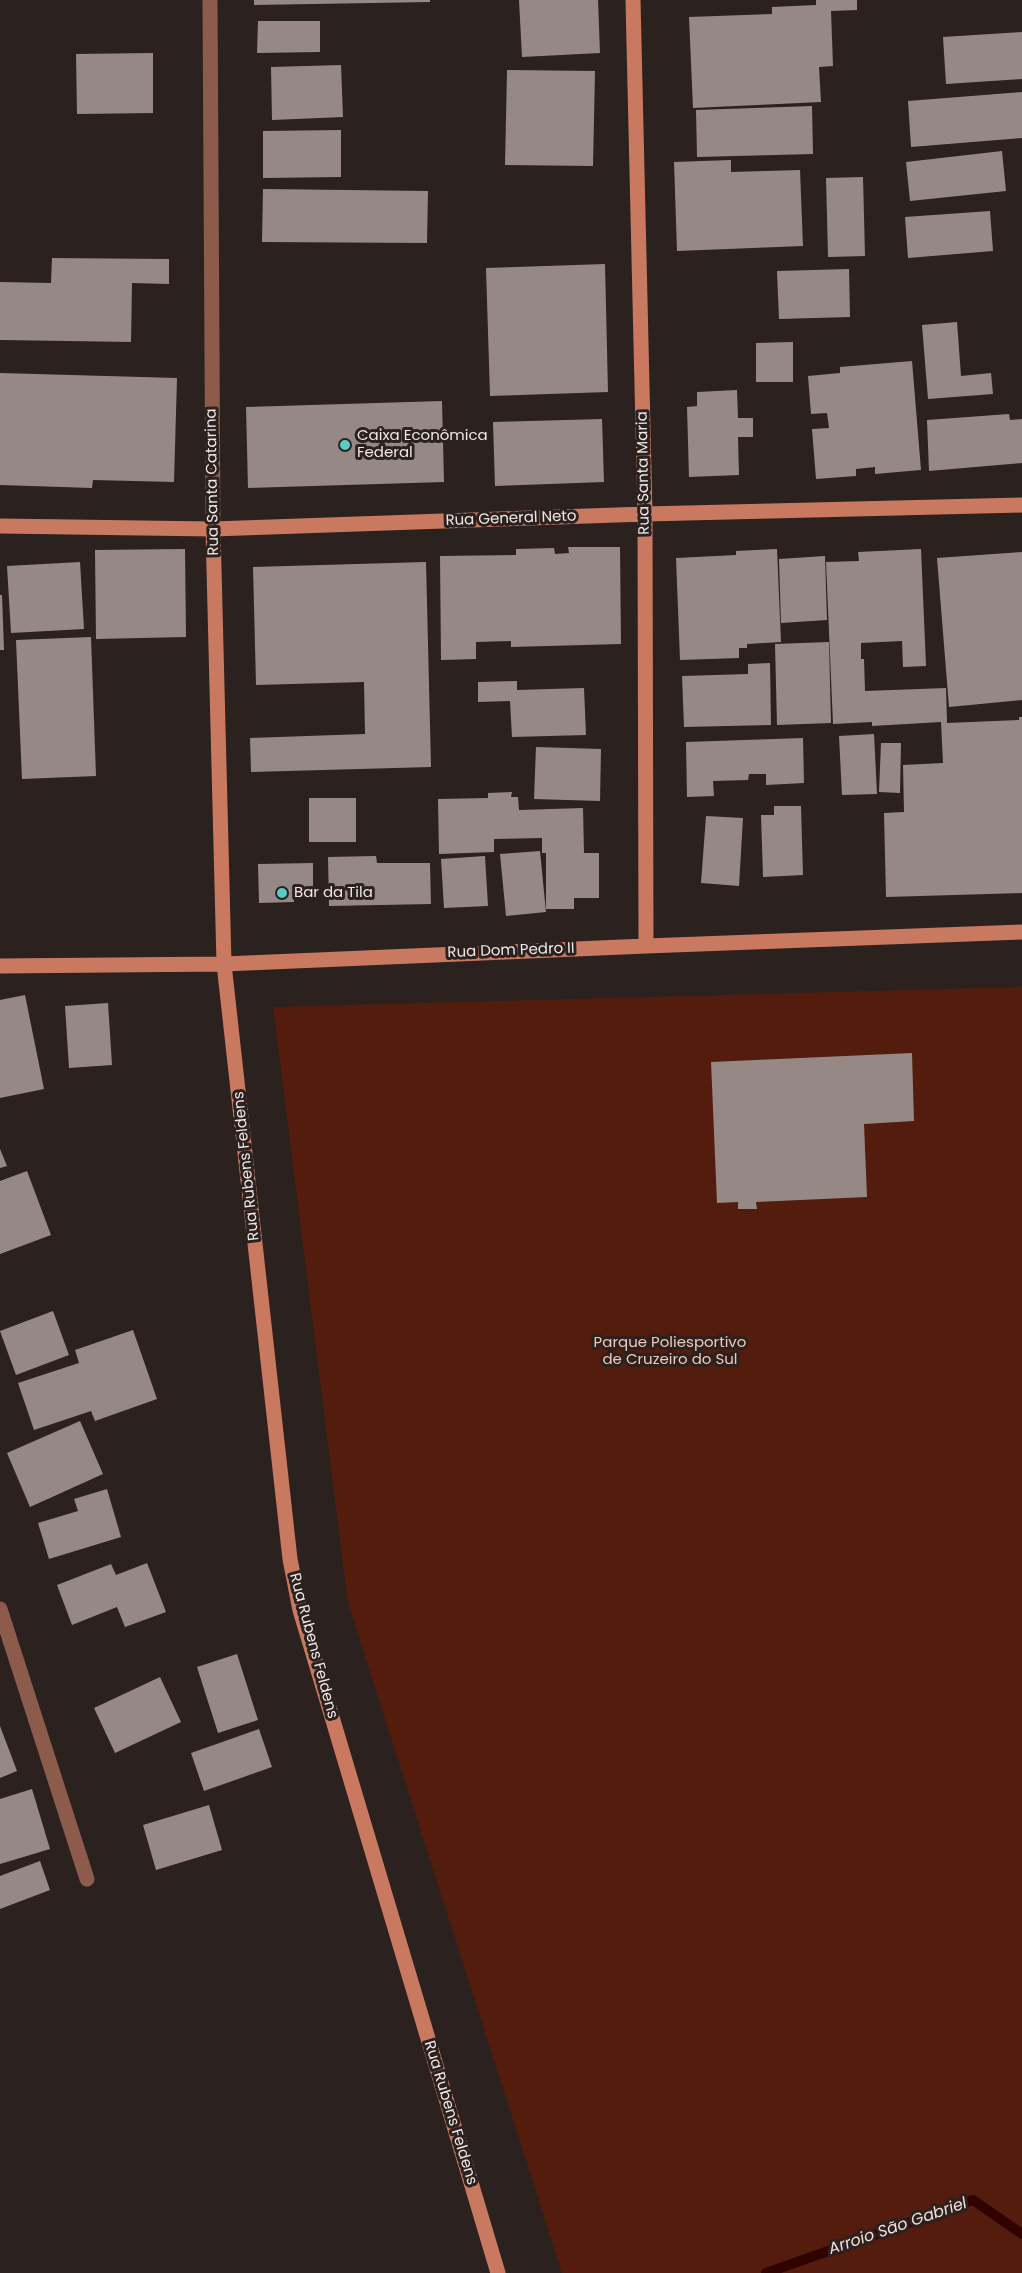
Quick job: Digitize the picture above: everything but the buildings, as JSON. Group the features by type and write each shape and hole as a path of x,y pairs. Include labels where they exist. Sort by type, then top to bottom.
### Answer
{"street":[{"name":"Rua Santa Catarina","path":"210,0 213,529 224,964"},
{"name":"Rua Santa Maria","path":"633,0 645,514 645,946"},
{"name":"Rua General Neto","path":"0,526 213,529 645,514 1022,505"},
{"name":"Rua Dom Pedro II","path":"0,966 224,964 1022,932"},
{"name":"Rua Rubens Feldens","path":"224,964 290,1559 300,1610 498,2273"},
{"path":"0,1609 87,1879"}],"green space":[{"name":"Parque Poliesportivo de Cruzeiro do Sul","path":"1022,987 1022,2273 562,2273 348,1603 273,1007"}],"waterway":[{"name":"Arroio São Gabriel","path":"766,2273 973,2200 1022,2234"}],"place":[{"name":"Caixa Econômica Federal","path":"345,445"},
{"name":"Bar da Tila","path":"282,893"}]}
